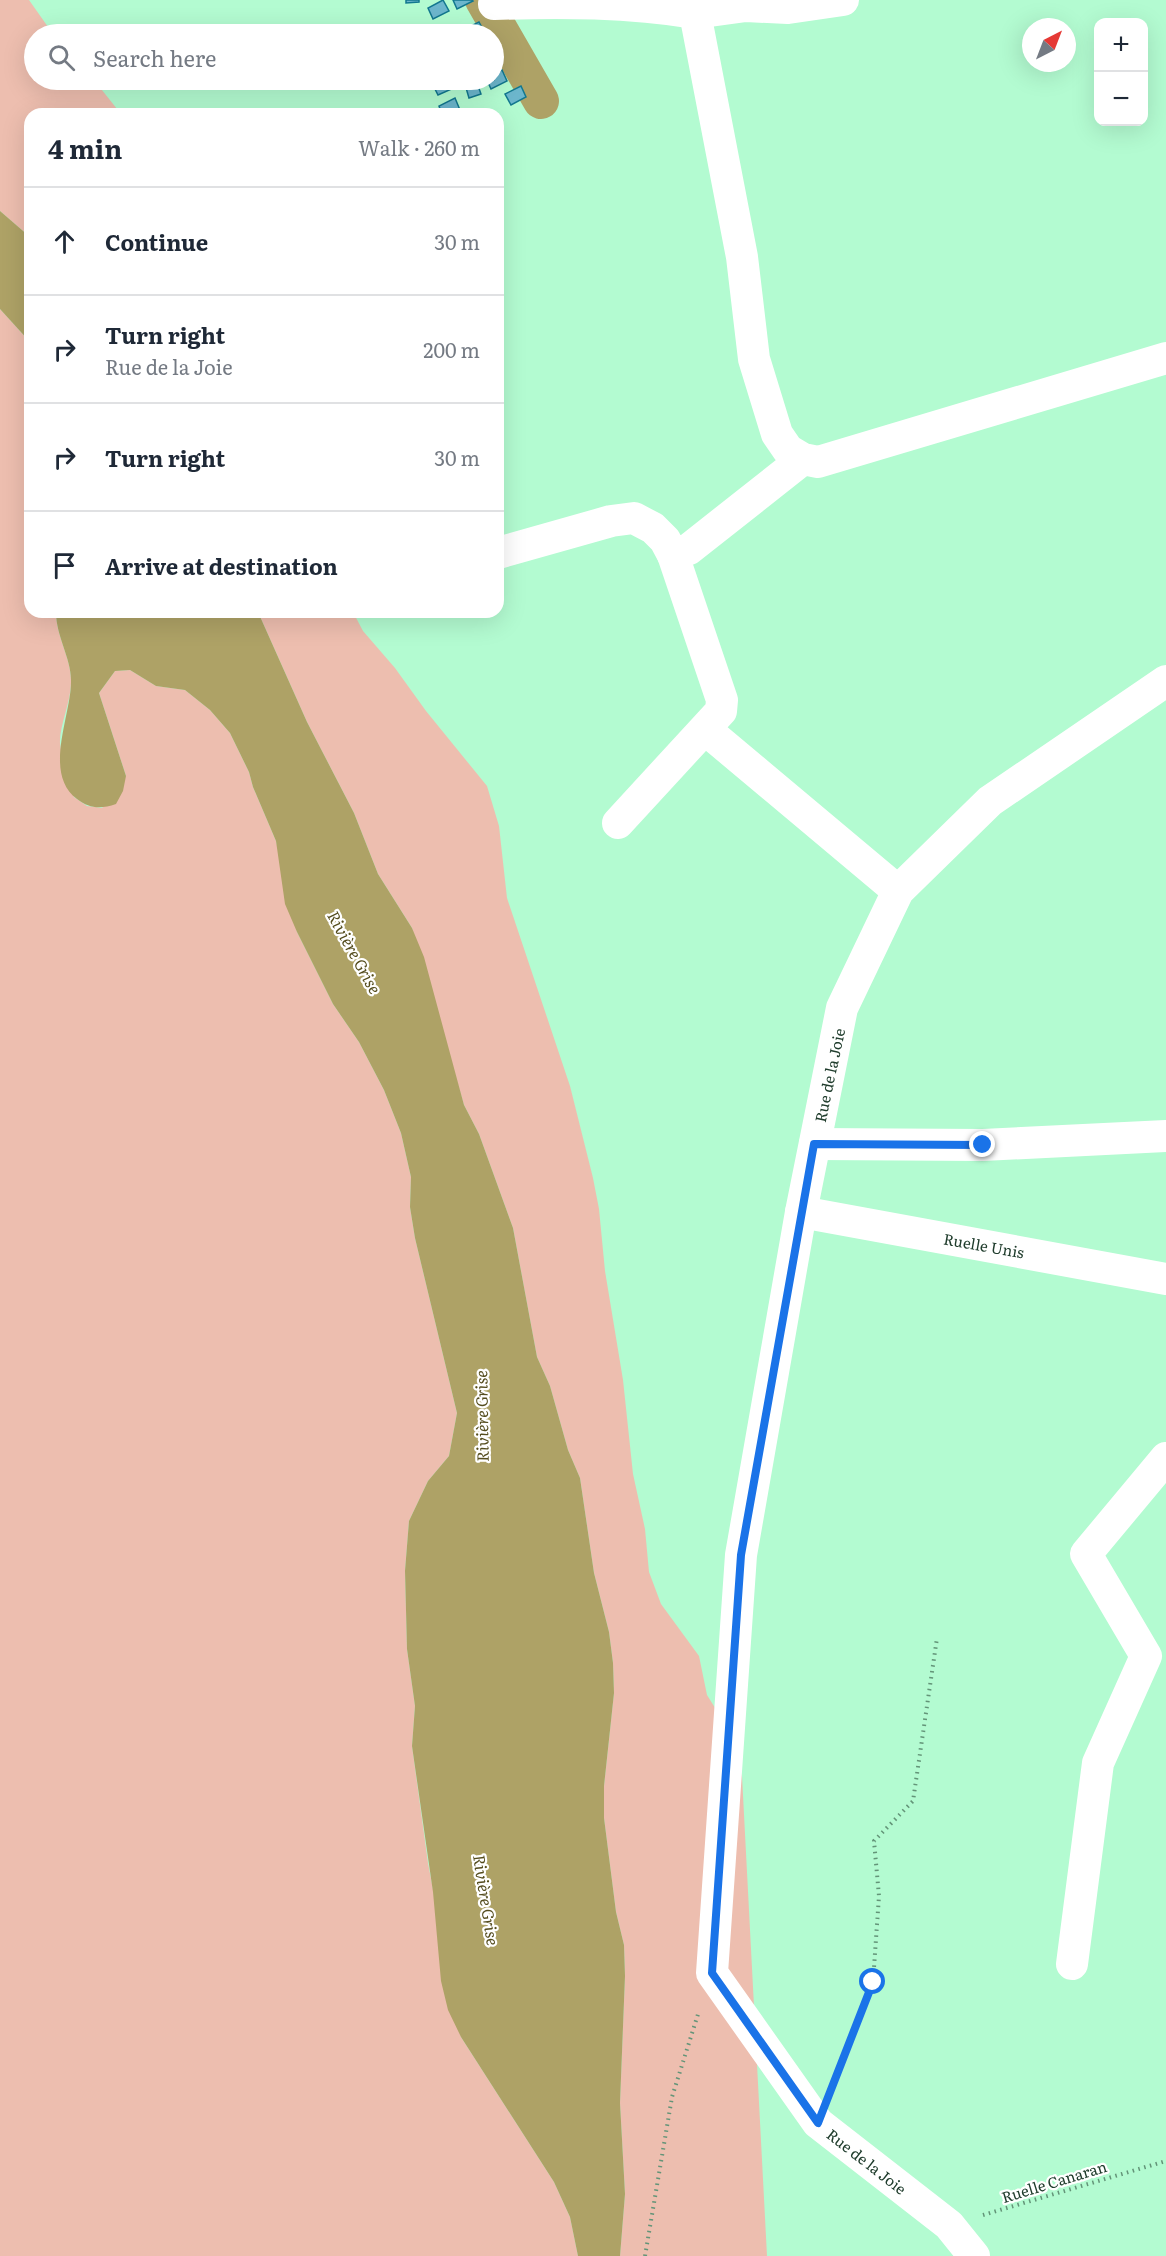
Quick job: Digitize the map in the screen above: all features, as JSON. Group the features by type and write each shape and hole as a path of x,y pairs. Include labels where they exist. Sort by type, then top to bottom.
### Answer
{"street":[{"path":"494,4 576,2 642,4 695,14 746,6 788,8 843,0"},
{"path":"695,14 742,257 754,359 777,434 788,450 803,459 818,462 1166,358"},
{"path":"673,555 689,549 803,459"},
{"path":"504,550 611,521 634,518 653,528 665,540 673,555 722,700 721,711 706,730 618,823"},
{"name":"Rue de la Joie","path":"974,2256 949,2225 818,2123 712,1973 741,1555 801,1212 842,1008 898,891 990,801 1166,681"},
{"path":"706,730 898,891"},
{"path":"814,1144 983,1145 1166,1136"},
{"name":"Ruelle Unis","path":"801,1212 1166,1279"},
{"path":"1072,1964 1098,1763 1146,1656 1086,1554 1166,1458"}],"path":[{"path":"818,2123 873,1982 879,1896 874,1841 913,1801 937,1638"},
{"path":"645,2256 672,2097 712,1973"},
{"name":"Ruelle Canaran","path":"949,2225 1166,2161"}],"shaded area":[{"path":"0,0 29,0 46,24 24,24 24,90 102,90 116,108 24,108 24,232 0,211"},
{"path":"0,309 24,335 24,618 57,618 58,630 69,663 71,688 60,743 74,797 87,806 102,808 126,776 99,693 115,671 130,670 156,686 185,690 210,710 230,733 249,772 276,841 297,932 333,1004 359,1042 384,1090 401,1133 411,1177 410,1207 415,1238 457,1413 449,1456 428,1481 409,1521 405,1571 407,1649 415,1706 412,1746 428,1863 461,2037 554,2182 570,2217 578,2256 0,2256"},
{"path":"261,618 356,618 363,631 395,668 426,711 487,786 499,826 507,898 570,1086 593,1178 623,1380 633,1474 645,1529 649,1572 661,1604 699,1656 707,1695 727,1727 742,1776 767,2256 620,2256 625,2194 620,2103 624,1945 616,1912 604,1818 604,1786 614,1693 613,1663 609,1632 594,1573 580,1478 568,1450 550,1386 537,1357 513,1228 479,1134 464,1105 412,928 378,874 354,813 307,722"}],"water":[{"path":"0,211 24,232 24,335 0,309"},
{"name":"Rivière Grise","path":"57,618 261,618 307,722 354,813 378,874 412,928 424,957 464,1105 479,1134 513,1228 537,1357 550,1386 568,1450 580,1478 594,1573 609,1632 614,1693 604,1786 604,1818 616,1912 624,1945 625,1976 620,2103 625,2194 620,2256 578,2256 570,2217 554,2182 461,2037 448,2010 441,1981 433,1892 412,1746 415,1706 407,1649 405,1571 409,1521 428,1481 449,1456 457,1413 415,1238 410,1207 411,1177 401,1133 384,1090 359,1042 333,1004 297,932 285,904 276,841 249,772 230,733 210,710 185,690 156,686 130,670 115,671 99,693 126,776 123,791 116,804 96,807 86,805 67,788 61,774 60,759 71,680 69,663"}],"building":[{"path":"406,0 419,0 419,2 406,3"},
{"path":"443,0 449,11 433,19 428,8"},
{"path":"453,0 472,0 473,1 457,9"},
{"path":"521,86 526,97 511,105 505,94"},
{"path":"436,90 449,90 438,95"},
{"path":"467,90 480,90 481,94 469,98"},
{"path":"455,98 459,108 440,108 439,106"}],"waterway":[{"path":"483,0 497,24"},
{"path":"504,37 541,101"}],"route":[{"path":"873,1982 818,2123 712,1973 741,1555 814,1144 983,1145"}]}
